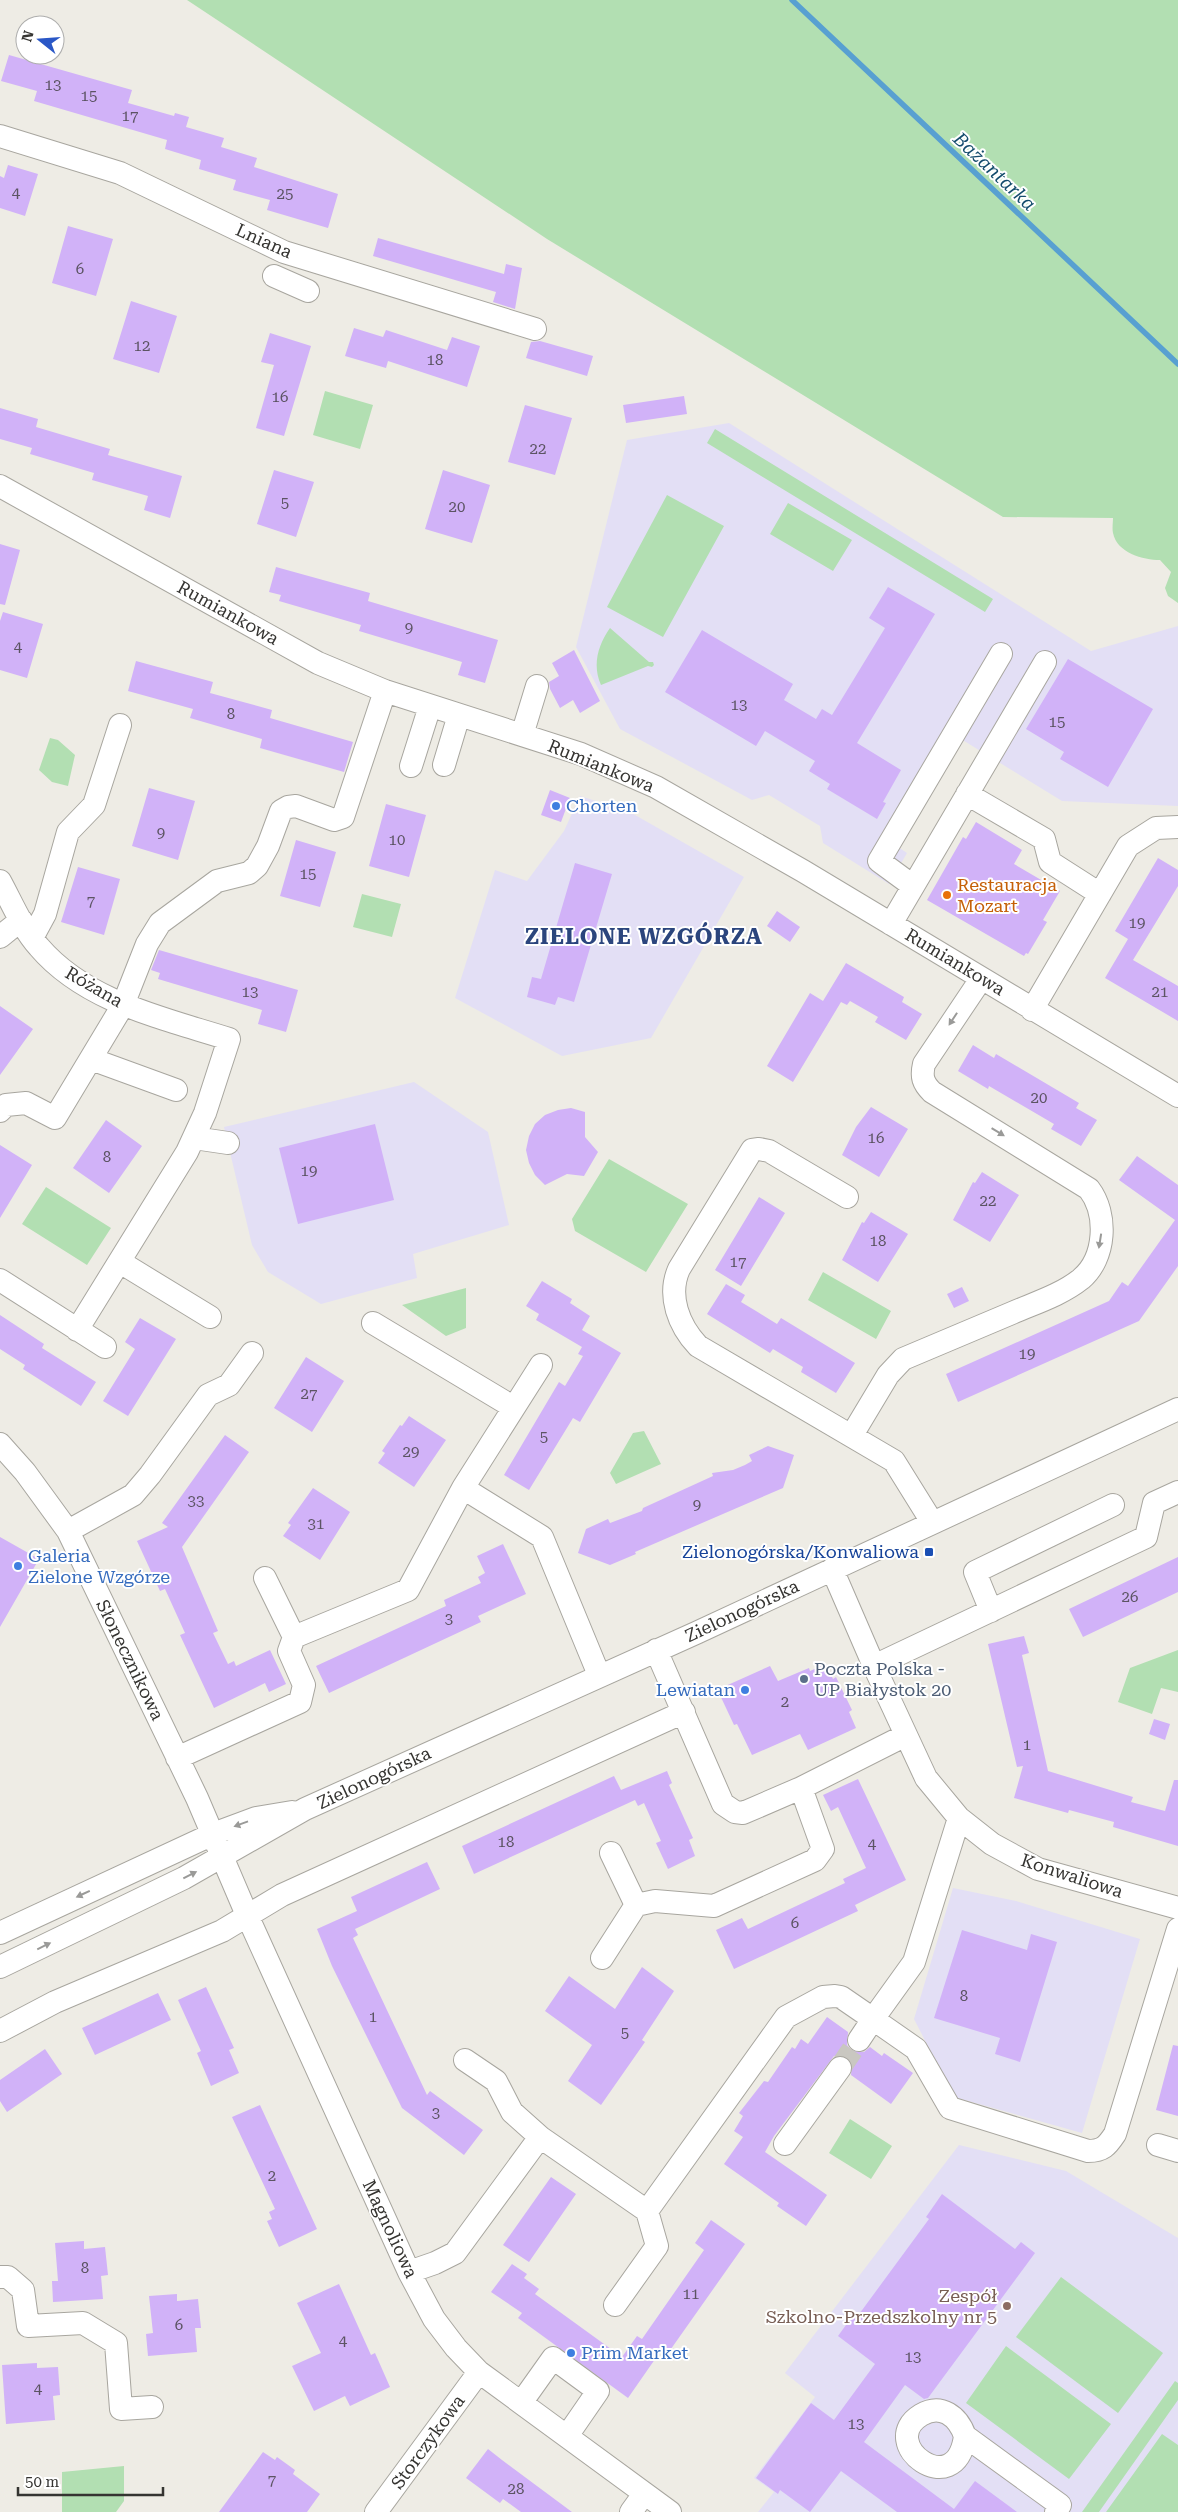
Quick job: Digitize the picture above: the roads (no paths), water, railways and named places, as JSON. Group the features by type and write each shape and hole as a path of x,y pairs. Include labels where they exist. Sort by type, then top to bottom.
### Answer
{"street":[{"name":"Lniana","path":"0,136 120,173 284,252 535,329"},
{"path":"274,276 308,291"},
{"name":"Rumiankowa","path":"0,486 318,663 385,691 581,754 656,787 892,924 1032,1010 1178,1096"},
{"path":"913,886 879,861 1001,654"},
{"path":"892,924 966,794 1045,662"},
{"path":"522,735 537,686"},
{"path":"0,1111 6,1105 26,1102 55,1118 123,1005 146,944 160,923 217,881 249,873 257,866 268,846 281,811 288,807 296,806 334,820 343,817 385,691"},
{"path":"411,766 430,706"},
{"path":"444,765 459,715"},
{"path":"0,937 27,929 45,914 68,832 94,805 120,725"},
{"path":"966,794 1044,839 1050,862 1100,894"},
{"path":"1032,1010 1128,846 1156,828 1178,827"},
{"name":"Różana","path":"0,881 27,929 53,962 67,973 123,1005 229,1039 205,1113 194,1138"},
{"path":"852,1435 878,1389 903,1359 1054,1295 1080,1280 1095,1260 1101,1234 1099,1208 1089,1189 932,1092 924,1084 922,1072 924,1064 981,979"},
{"path":"92,1059 176,1090"},
{"path":"77,1330 194,1138 228,1142"},
{"path":"847,1197 769,1151 759,1148 752,1150 678,1269 673,1294 689,1336 698,1346 894,1461 932,1522"},
{"path":"120,1262 210,1317"},
{"path":"0,1280 104,1347"},
{"path":"373,1324 512,1408"},
{"path":"68,1531 133,1495 150,1475 208,1395 229,1385 252,1353"},
{"path":"294,1637 408,1590 464,1488 512,1408 541,1365"},
{"name":"Zielonogórska","path":"0,1967 222,1858 305,1809 656,1650 1178,1409"},
{"name":"Słonecznikowa","path":"0,1444 25,1472 68,1531 213,1834 222,1858"},
{"path":"464,1488 542,1537 598,1675"},
{"path":"874,1666 1146,1537 1154,1503 1178,1492"},
{"path":"991,1610 975,1572 1113,1505"},
{"name":"Konwaliowa","path":"832,1569 926,1778 959,1818 992,1844 1038,1869 1178,1908"},
{"path":"177,1758 300,1702 304,1685 289,1651 294,1637 265,1578"},
{"path":"656,1650 723,1804 728,1809 743,1813 801,1788 906,1735"},
{"path":"0,2031 55,2002 222,1931 282,1895 684,1712"},
{"path":"602,1958 636,1905 655,1901 714,1906 815,1860 823,1849 822,1842 801,1788"},
{"name":"Zielonogórska","path":"0,1933 213,1834 256,1818 305,1809"},
{"path":"859,2040 914,1962 959,1818"},
{"path":"611,1853 636,1905"},
{"name":"Magnoliowa","path":"222,1858 246,1916 409,2272 434,2319 456,2348 479,2372 670,2512"},
{"path":"647,2211 786,2016 823,1997 841,1997 916,2049 950,2108 1088,2150 1099,2151 1107,2147 1115,2134 1178,1929"},
{"path":"465,2060 496,2081 512,2112 540,2137 647,2211 657,2246 615,2305"},
{"path":"785,2144 840,2068"},
{"path":"409,2272 435,2264 454,2253 540,2137"},
{"path":"0,2277 8,2277 23,2290 28,2326 83,2323 116,2343 121,2409 152,2408"},
{"path":"521,2403 553,2358 560,2363 598,2391 566,2436"},
{"name":"Storczykowa","path":"376,2512 479,2372"},
{"path":"965,2436 1060,2505 1056,2512"},
{"path":"631,2512 644,2494"}],"waterway":[{"name":"Bażantarka","path":"792,0 1178,364"}],"tunnel":[{"path":"840,2068 859,2040"}],"place":[{"name":"Chorten","path":"556,806"},
{"name":"Restauracja Mozart","path":"947,895"},
{"name":"Zielonogórska/Konwaliowa","path":"929,1552"},
{"name":"Galeria Zielone Wzgórze","path":"18,1566"},
{"name":"Poczta Polska - UP Białystok 20","path":"804,1679"},
{"name":"Lewiatan","path":"745,1690"},
{"name":"Zespół Szkolno-Przedszkolny nr 5","path":"1007,2306"},
{"name":"Prim Market","path":"571,2353"}],"district":[{"name":"ZIELONE WZGÓRZA","path":"644,936"}]}
